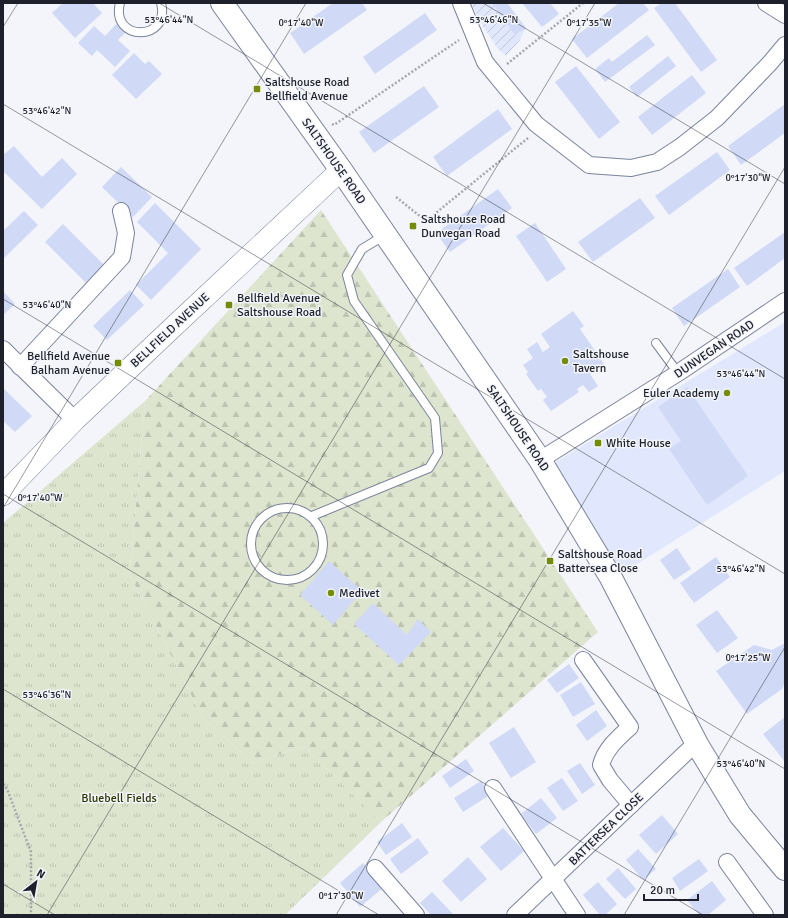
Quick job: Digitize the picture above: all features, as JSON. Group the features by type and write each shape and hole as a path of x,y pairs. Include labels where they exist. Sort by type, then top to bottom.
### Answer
{"main road":[{"name":"SALTSHOUSE ROAD","path":"222,3 341,170 540,460 610,576 696,743 740,815 785,869"}],"street":[{"path":"461,3 485,62 536,124 588,165 631,168 657,162 680,148 717,118 770,63 785,45"},
{"path":"766,3 785,15"},
{"name":"BELLFIELD AVENUE","path":"3,495 75,420 341,170"},
{"path":"20,367 122,256 126,233 122,211"},
{"name":"DUNVEGAN ROAD","path":"540,460 678,373 785,301"},
{"path":"3,349 75,420"},
{"path":"583,660 630,727 609,749 603,758 601,766 631,805"},
{"name":"BATTERSEA CLOSE","path":"515,915 696,743"},
{"path":"493,788 577,915"},
{"path":"726,862 765,915"},
{"path":"375,868 416,915"}],"lane":[{"path":"120,3 120,16 123,23 128,29 142,33 155,28 160,22 163,9 162,3"},
{"path":"312,516 429,468 438,453 435,418 354,301 348,274 362,249 386,235"},
{"path":"656,343 678,373"},
{"path":"289,507 301,510 312,516 319,526 323,536 324,548 314,569 304,576 293,580 282,580 270,576 261,569 254,558 251,546 252,534 257,523 266,514 277,508 289,507"}],"path":[{"path":"494,73 583,3"},
{"path":"329,120 334,125 472,31"},
{"path":"396,197 426,221 541,127"},
{"path":"3,784 7,789 31,852 31,915"}],"shaded area":[{"path":"471,3 507,3 526,28 520,40 506,56 498,49 481,23"},
{"name":"Euler Academy","path":"785,322 785,471 618,576 554,463"}],"green space":[{"path":"321,210 598,632 381,822 304,746 253,763 203,718 130,575 145,401"},
{"name":"Bluebell Fields","path":"145,401 130,575 203,718 253,763 304,746 381,822 285,915 3,915 3,523"}],"building":[{"path":"63,3 93,3 102,13 75,38 52,13"},
{"path":"333,3 362,3 367,10 304,54 290,33"},
{"path":"492,3 507,3 526,28 515,35"},
{"path":"522,3 550,3 559,14 542,27"},
{"path":"619,3 643,3 649,10 587,58 572,39"},
{"path":"662,3 675,3 717,60 701,72 654,8"},
{"path":"425,13 437,30 375,74 363,57"},
{"path":"116,24 125,33 118,40 130,51 115,67 97,50 92,56 78,43 94,26 105,36"},
{"path":"647,35 655,45 605,82 595,69 609,58 612,62"},
{"path":"134,53 145,64 149,61 162,74 136,99 112,75"},
{"path":"668,56 676,66 637,97 629,87"},
{"path":"576,66 620,122 599,139 555,82"},
{"path":"692,75 706,93 652,135 638,117"},
{"path":"424,86 439,107 374,153 359,132"},
{"path":"785,104 785,133 741,165 728,146"},
{"path":"498,109 512,129 447,176 433,157"},
{"path":"14,146 42,177 62,158 77,174 42,209 3,171 3,155"},
{"path":"717,152 730,170 669,215 655,196"},
{"path":"121,167 152,197 133,217 102,187"},
{"path":"498,189 512,208 450,252 436,233"},
{"path":"640,198 655,218 593,262 578,242"},
{"path":"155,203 201,249 151,300 136,285 168,253 137,222"},
{"path":"24,211 38,225 3,259 3,231"},
{"path":"535,223 566,269 547,282 516,236"},
{"path":"63,224 104,265 86,283 45,242"},
{"path":"785,232 785,258 747,286 734,268"},
{"path":"728,269 740,287 684,326 672,308"},
{"path":"130,290 144,305 107,340 93,326"},
{"path":"3,291 15,304 3,315"},
{"name":"Saltshouse Tavern","path":"573,311 584,326 580,329 604,364 590,374 598,386 589,392 583,385 577,389 579,392 551,411 543,400 547,397 541,389 538,391 526,374 528,372 523,365 533,358 527,349 537,342 543,352 550,347 541,334"},
{"path":"687,387 748,476 707,505 669,449 681,441 658,407"},
{"path":"3,388 32,416 15,432 3,421"},
{"path":"677,548 691,569 674,580 660,560"},
{"path":"716,557 730,577 694,603 680,583"},
{"name":"Medivet","path":"329,561 362,591 333,625 300,595"},
{"path":"373,603 407,635 418,619 431,632 399,665 354,624"},
{"path":"717,610 738,638 717,653 696,625"},
{"path":"785,643 785,682 782,689 747,714 716,671 754,645 772,650"},
{"path":"569,664 579,678 557,693 547,680"},
{"path":"581,682 595,704 573,717 560,695"},
{"path":"596,710 607,726 587,741 576,725"},
{"path":"785,717 785,762 763,734"},
{"path":"514,727 536,762 511,778 489,743"},
{"path":"466,759 474,771 450,788 442,776"},
{"path":"580,763 595,785 582,794 567,771"},
{"path":"562,778 578,801 563,811 547,788"},
{"path":"481,781 490,795 463,812 454,798"},
{"path":"541,798 557,818 536,834 521,814"},
{"path":"662,815 678,834 656,854 639,835"},
{"path":"402,823 412,837 386,855 377,842"},
{"path":"503,828 524,851 501,871 480,847"},
{"path":"418,838 429,853 401,874 390,859"},
{"path":"638,849 656,869 643,880 626,860"},
{"path":"468,857 487,879 461,902 442,881"},
{"path":"699,859 708,871 680,891 672,878"},
{"path":"363,863 384,887 360,907 340,883"},
{"path":"618,868 636,889 625,899 606,879"},
{"path":"712,881 726,900 708,915 699,915 687,900"},
{"path":"598,882 617,904 605,915 600,915 583,895"},
{"path":"432,892 454,915 431,915 420,903"}],"place":[{"name":"Saltshouse Road Bellfield Avenue","path":"257,89"},
{"name":"Saltshouse Road Dunvegan Road","path":"413,226"},
{"name":"Bellfield Avenue Saltshouse Road","path":"229,305"},
{"name":"Saltshouse Tavern","path":"565,361"},
{"name":"Bellfield Avenue Balham Avenue","path":"118,363"},
{"name":"Euler Academy","path":"727,393"},
{"name":"White House","path":"598,443"},
{"name":"Saltshouse Road Battersea Close","path":"550,561"},
{"name":"Medivet","path":"331,593"}]}
